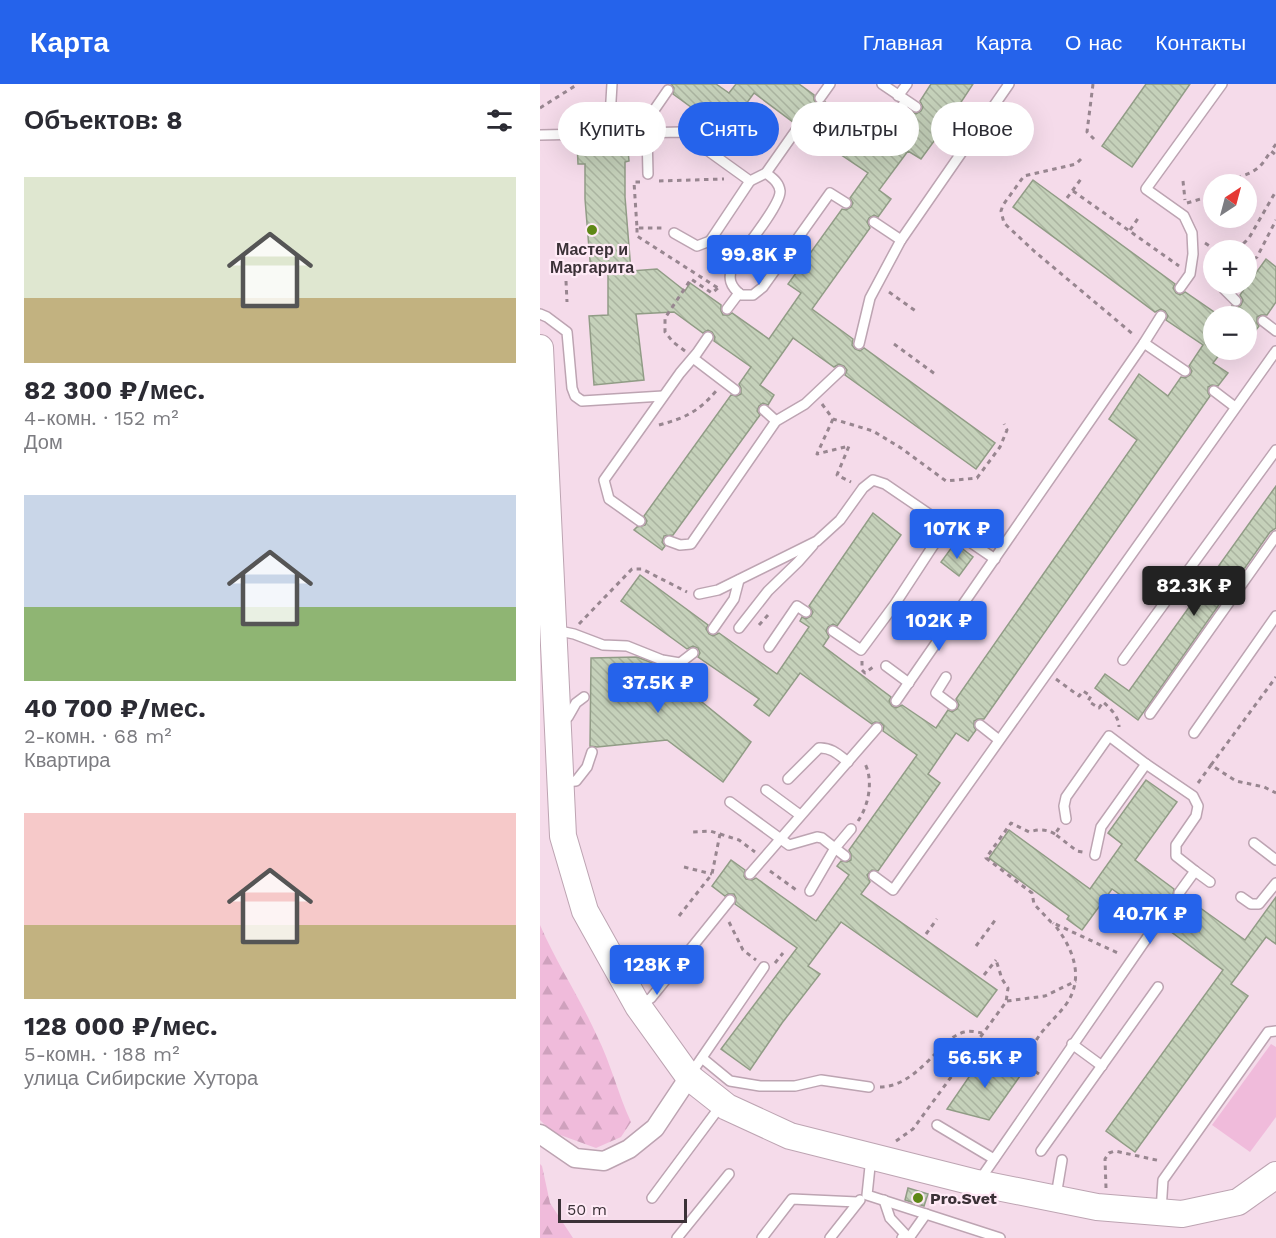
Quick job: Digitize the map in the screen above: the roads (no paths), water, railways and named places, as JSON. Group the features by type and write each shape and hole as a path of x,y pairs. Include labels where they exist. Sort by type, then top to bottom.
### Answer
{"street":[{"path":"540,348 564,632 558,718 563,836 585,911 638,1006 695,1067 722,1104 790,1136 880,1152 977,1183 1097,1207 1182,1214 1238,1202 1276,1175"},
{"path":"540,1134 575,1158 604,1161 629,1149 655,1128 695,1067"}],"lane":[{"path":"611,102 612,84"},
{"path":"820,98 830,84"},
{"path":"882,84 908,102"},
{"path":"900,102 907,84"},
{"path":"996,102 1009,84"},
{"path":"1180,288 1190,274 1193,254 1192,233 1184,216 1146,189 1222,84"},
{"path":"660,102 668,90"},
{"path":"666,132 682,132 750,181"},
{"path":"540,135 558,135"},
{"path":"674,233 697,246 710,241 750,181 766,173 791,137"},
{"path":"648,156 648,174"},
{"path":"859,344 870,298 901,240 959,156"},
{"path":"766,173 777,183 780,192 776,205 732,266 729,276 732,286 739,293 753,295 763,287 830,193 846,203"},
{"path":"874,222 901,240"},
{"path":"727,309 739,293"},
{"path":"1229,294 1236,301"},
{"path":"540,314 567,332 572,388 575,396 582,401 663,396"},
{"path":"896,701 1161,316"},
{"path":"1263,321 1276,331"},
{"path":"640,521 609,499 604,480 708,337"},
{"path":"1144,343 1185,371"},
{"path":"874,876 893,890 1276,351"},
{"path":"693,358 735,390"},
{"path":"669,541 680,545 691,544 776,421 806,404 840,371"},
{"path":"1214,391 1235,407"},
{"path":"764,410 776,421"},
{"path":"1123,660 1276,450"},
{"path":"739,628 768,591 817,540 840,520 863,488 873,480 885,484 994,560"},
{"path":"833,631 861,650 896,604 946,526"},
{"path":"1150,714 1276,536"},
{"path":"699,594 718,590 817,540"},
{"path":"713,629 734,599 739,580"},
{"path":"769,647 797,606 806,612"},
{"path":"1194,733 1276,616"},
{"path":"564,632 603,645 627,646 662,660 680,663 693,653"},
{"path":"886,666 909,683"},
{"path":"946,677 936,693 952,705"},
{"path":"558,718 568,717 576,703 584,697"},
{"path":"980,725 999,740"},
{"path":"750,874 877,728"},
{"path":"1066,819 1064,806 1066,797 1109,736 1190,794 1198,807 1196,816 1176,845 1176,856 1210,882"},
{"path":"788,779 819,748 826,747 848,762"},
{"path":"561,782 576,781 588,767 592,752"},
{"path":"1095,855 1101,827 1146,764"},
{"path":"766,790 800,815"},
{"path":"730,802 789,845 817,837 844,856"},
{"path":"805,892 851,829"},
{"path":"1254,843 1276,860"},
{"path":"1179,892 1195,871"},
{"path":"1241,897 1251,904 1259,904 1276,883"},
{"path":"638,1006 651,998 730,900"},
{"path":"977,1183 1158,922"},
{"path":"760,964 695,1067 730,1081 760,1086 795,1086 821,1080 869,1087"},
{"path":"1041,1151 1158,987"},
{"path":"1161,1213 1163,1180 1268,1032 1276,1031"},
{"path":"1072,1044 1102,1066"},
{"path":"652,1198 722,1104"},
{"path":"937,1125 994,1158"},
{"path":"830,1238 857,1202 867,1195 880,1152"},
{"path":"1055,1198 1062,1160"},
{"path":"677,1238 729,1174"},
{"path":"867,1195 1000,1238"},
{"path":"762,1238 792,1199 857,1202"},
{"path":"884,1200 890,1218 905,1234 902,1238"},
{"path":"909,1238 926,1214"}],"place":[{"name":"Мастер и Маргарита","path":"592,230"},
{"name":"Pro.Svet","path":"918,1198"}]}
